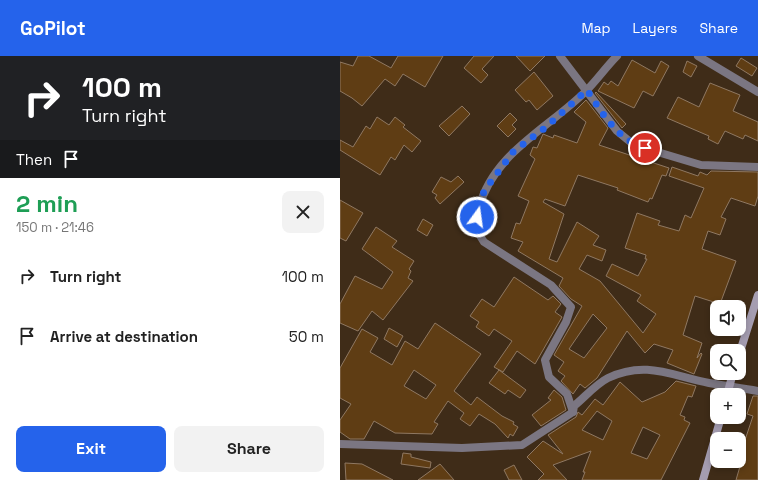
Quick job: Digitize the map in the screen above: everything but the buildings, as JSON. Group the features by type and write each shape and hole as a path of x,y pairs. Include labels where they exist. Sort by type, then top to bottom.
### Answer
{"main road":[{"path":"742,344 758,295"},
{"path":"729,386 731,380"},
{"path":"703,480 719,424"}],"street":[{"path":"560,56 617,131 634,145 701,165 758,167"},
{"path":"573,412 567,394 549,377 545,360 566,322 571,307 551,285 484,242 478,234 477,217 484,191 513,152 546,127 587,90 616,56"},
{"path":"698,56 758,92"},
{"path":"340,444 462,448 522,445 573,412 574,406 606,379 627,371 645,369 659,371 708,383 758,391"}],"route":[{"path":"477,217 484,191 497,170 513,152 546,127 587,90 617,131 634,145 645,148"}]}
